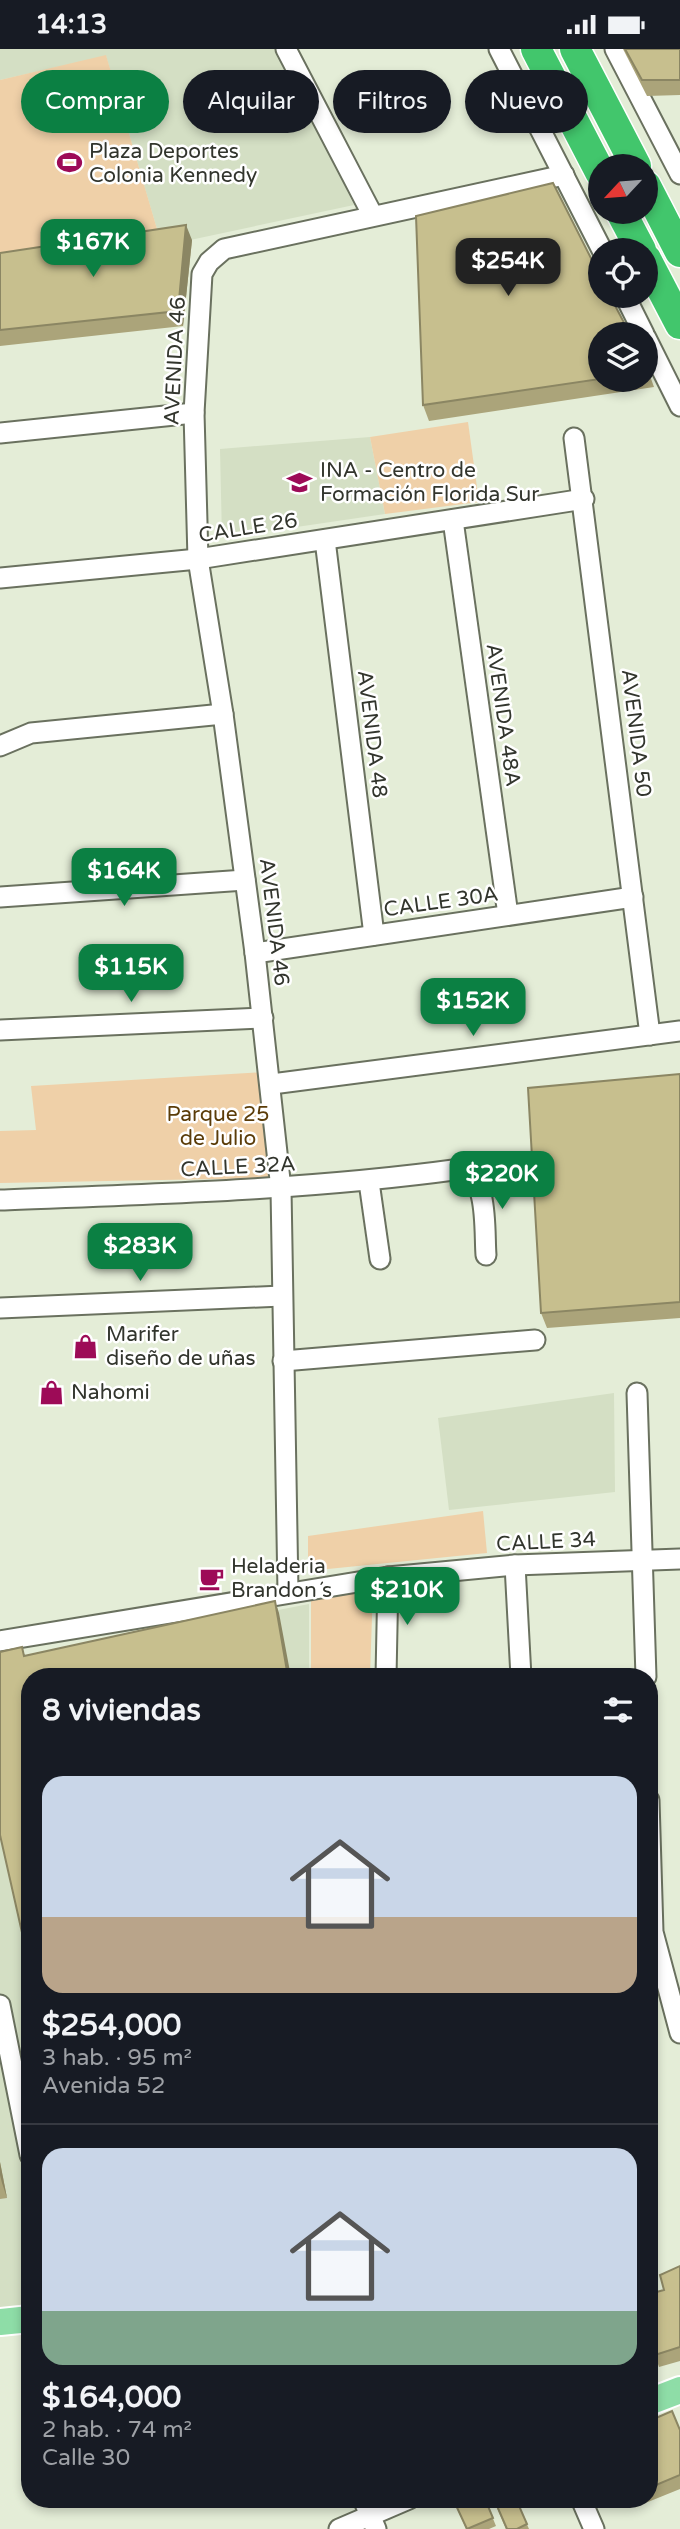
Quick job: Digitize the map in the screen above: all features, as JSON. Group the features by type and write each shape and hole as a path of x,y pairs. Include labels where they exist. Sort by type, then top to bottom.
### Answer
{"highway":[{"path":"536,49 591,154"},
{"path":"575,49 630,154"},
{"path":"658,209 680,252"},
{"path":"658,282 680,324"}],"main road":[{"path":"0,2322 21,2320"},
{"path":"658,2399 680,2390"}],"street":[{"path":"286,49 372,214 564,175"},
{"path":"499,49 596,238"},
{"path":"615,49 680,174"},
{"name":"AVENIDA 46","path":"288,1593 281,1189 272,1084 223,714 198,559 194,413 202,274 209,262 224,249 372,214"},
{"path":"658,362 680,406"},
{"path":"0,433 194,413"},
{"name":"AVENIDA 50","path":"574,438 584,499 650,1035"},
{"name":"CALLE 26","path":"0,577 198,559 584,499"},
{"name":"AVENIDA 48A","path":"453,520 508,915"},
{"name":"AVENIDA 48","path":"325,540 374,935"},
{"path":"0,746 31,733 223,714"},
{"path":"0,897 245,880"},
{"name":"CALLE 30A","path":"255,953 633,897"},
{"path":"0,1030 263,1018"},
{"path":"272,1084 680,1031"},
{"name":"CALLE 32A","path":"0,1200 281,1189 369,1182 461,1169 475,1178 480,1195 486,1255"},
{"path":"369,1182 380,1259"},
{"path":"0,1308 282,1296"},
{"path":"283,1360 535,1340"},
{"path":"636,1393 646,1668"},
{"name":"CALLE 34","path":"0,1641 388,1577 516,1565 680,1559"},
{"path":"516,1565 521,1668"},
{"path":"386,1668 388,1577"},
{"path":"658,1956 680,2033"},
{"path":"0,2005 21,2110"},
{"path":"339,2529 387,2508"},
{"path":"585,2508 594,2529"}],"shaded area":[{"path":"0,49 277,49 287,70 183,70 183,133 318,133 354,205 162,246 129,133 169,133 169,70 110,70 106,56 44,70 21,70 21,75 0,80"},
{"name":"INA - Centro de Formación Florida Sur","path":"370,437 385,514 222,538 220,449"},
{"path":"614,1393 615,1492 449,1510 438,1418"},
{"path":"309,1604 309,1668 21,1668 21,2310 0,2311 0,1664"}],"green space":[{"name":"Plaza Deportes Colonia Kennedy","path":"106,55 110,70 42,70"},
{"name":"Plaza Deportes Colonia Kennedy","path":"21,75 21,133 129,133 162,246 0,261 0,80"},
{"path":"468,422 479,502 385,514 370,437"},
{"name":"Parque 25 de Julio","path":"266,1072 274,1178 0,1183 0,1131 36,1130 31,1086"},
{"path":"483,1511 487,1553 308,1571 308,1536"},
{"path":"373,1587 370,1668 311,1668 311,1593"}],"building":[{"path":"625,49 680,49 680,80 642,80"},
{"path":"553,183 588,252 588,308 616,308 624,322 588,322 588,381 423,405 416,216"},
{"path":"186,225 178,311 0,330 0,253"},
{"path":"680,1074 680,1302 541,1313 528,1088"},
{"path":"275,1601 286,1668 21,1668 21,1928 0,1835 0,1652 22,1647 24,1656"},
{"path":"680,2266 680,2347 658,2354 658,2292 664,2290 660,2275"},
{"path":"672,2411 680,2430 680,2475 658,2484 658,2417"},
{"path":"457,2508 489,2508 493,2518 467,2529"},
{"path":"498,2508 520,2508 527,2524 517,2529 507,2529"}],"place":[{"name":"Plaza Deportes Colonia Kennedy","path":"69,163"},
{"name":"INA - Centro de Formación Florida Sur","path":"300,482"},
{"name":"Marifer diseño de uñas","path":"86,1346"},
{"name":"Nahomi","path":"51,1392"},
{"name":"Heladeria Brandon´s","path":"211,1578"}]}
